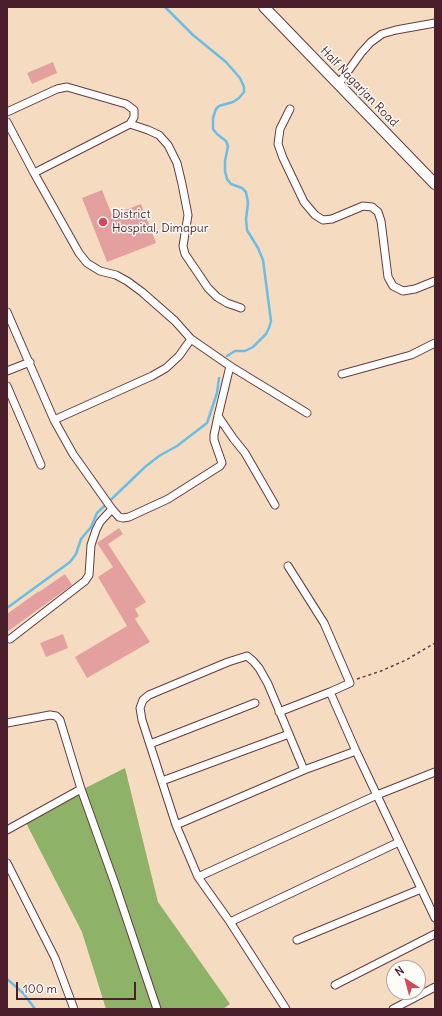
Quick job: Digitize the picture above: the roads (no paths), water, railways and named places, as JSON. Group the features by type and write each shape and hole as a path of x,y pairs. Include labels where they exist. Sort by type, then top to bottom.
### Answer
{"main road":[{"name":"Half Nagarjan Road","path":"264,7 435,184"}],"street":[{"path":"338,85 361,54 382,34 435,23"},
{"path":"7,112 56,89 67,87 126,104 134,110 134,117 130,124 34,173"},
{"path":"290,109 280,129 278,144 304,202 315,215 323,220 332,219 359,207 372,207 378,212 381,221 388,277 393,286 402,291 415,290 435,280"},
{"path":"7,122 79,253 87,263 100,271 116,275 127,281 175,321 191,338 230,366 307,414"},
{"path":"130,124 159,135 168,145 176,163 188,215 183,246 185,254 208,288 217,297 227,303 241,308"},
{"path":"7,312 54,420 73,454 111,507 119,517 123,518 129,518 168,499 220,466 222,463 221,457 214,440 230,366"},
{"path":"54,420 152,376 166,368 180,356 191,338"},
{"path":"342,374 411,355 435,343"},
{"path":"7,371 30,362"},
{"path":"7,386 41,464"},
{"path":"218,416 245,453 275,505"},
{"path":"10,640 85,581 89,575 91,545 94,535 100,522 111,507"},
{"path":"279,712 350,683 324,623 288,566"},
{"path":"286,1009 230,922 198,877 176,825 142,720 140,708 143,700 149,695 247,656 259,668 304,770"},
{"path":"330,692 356,751 435,918"},
{"path":"150,744 255,703"},
{"path":"7,724 50,716 56,716 60,720 81,789 118,891 157,1009"},
{"path":"162,781 289,734"},
{"path":"176,825 304,770 356,751"},
{"path":"198,877 377,795 435,772"},
{"path":"7,830 81,789"},
{"path":"230,922 399,842"},
{"path":"7,863 54,958 74,1009"},
{"path":"297,940 421,889"},
{"path":"335,985 435,934"},
{"path":"393,1009 435,987"}],"waterway":[{"path":"165,7 193,35 226,62 240,78 244,87 244,92 239,98 233,102 219,106 216,109 213,118 213,129 226,141 228,146 225,161 227,179 231,184 242,188 246,192 248,203 246,219 247,230 258,248 263,260 271,321 266,334 253,347 245,351 235,351 227,356"},
{"path":"7,608 70,562 76,554 81,539 91,527 97,513 145,467 159,456 177,446 207,423 217,393 219,378"},
{"path":"7,979 23,993 35,1009"}],"place":[{"name":"District Hospital, Dimapur","path":"103,222"}]}
